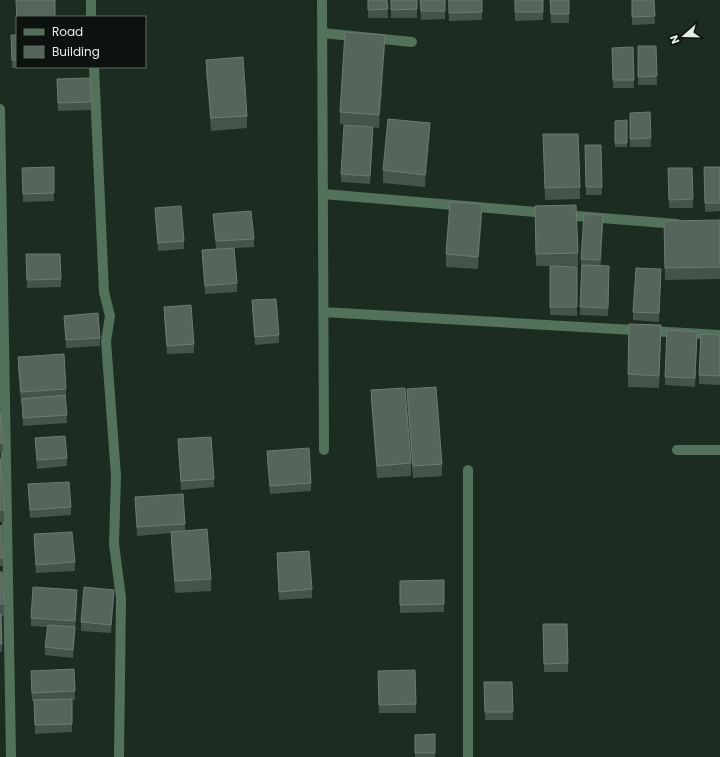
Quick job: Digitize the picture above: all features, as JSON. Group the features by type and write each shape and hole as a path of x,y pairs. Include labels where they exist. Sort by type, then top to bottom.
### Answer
{"street":[{"path":"91,0 91,16"},
{"path":"322,0 324,450"},
{"path":"322,33 412,42"},
{"path":"94,68 104,292 110,316 106,341 116,476 114,544 121,598 120,757"},
{"path":"0,109 2,347 11,757"},
{"path":"323,194 688,225"},
{"path":"323,312 720,335"},
{"path":"677,450 720,450"},
{"path":"468,470 468,757"}],"building":[{"path":"16,0 55,0 55,16 17,16"},
{"path":"368,0 387,0 388,9 368,10"},
{"path":"391,0 417,0 417,9 391,10"},
{"path":"420,0 445,0 445,11 421,11"},
{"path":"449,0 482,0 482,12 449,13"},
{"path":"515,0 543,0 543,12 515,12"},
{"path":"550,0 569,0 569,14 551,14"},
{"path":"632,0 654,0 655,16 632,17"},
{"path":"345,32 385,35 379,115 340,112"},
{"path":"11,35 16,35 16,60 12,60"},
{"path":"638,46 656,46 657,76 638,77"},
{"path":"633,47 634,80 613,80 612,48"},
{"path":"243,57 247,116 211,118 206,60"},
{"path":"90,78 91,102 58,103 57,79"},
{"path":"650,112 651,138 630,139 630,113"},
{"path":"388,119 430,123 425,175 383,170"},
{"path":"627,120 627,143 615,143 615,121"},
{"path":"344,125 373,127 370,176 341,174"},
{"path":"543,134 578,134 580,187 545,188"},
{"path":"585,145 601,145 602,187 586,187"},
{"path":"54,167 54,193 23,194 22,168"},
{"path":"704,167 720,167 720,203 705,203"},
{"path":"668,168 692,168 693,199 669,200"},
{"path":"450,202 482,204 478,257 446,254"},
{"path":"576,205 578,253 536,254 535,206"},
{"path":"181,206 184,241 158,243 155,208"},
{"path":"251,211 254,239 216,241 213,214"},
{"path":"584,214 603,215 600,260 581,259"},
{"path":"720,220 720,267 665,268 664,221"},
{"path":"234,248 237,283 205,286 202,250"},
{"path":"26,254 60,254 61,279 27,280"},
{"path":"582,265 609,266 608,308 580,307"},
{"path":"550,266 577,267 577,307 550,307"},
{"path":"636,268 661,269 659,313 633,312"},
{"path":"276,299 279,335 255,337 252,300"},
{"path":"191,305 194,344 167,346 164,307"},
{"path":"98,313 100,338 66,340 64,316"},
{"path":"629,324 661,325 659,376 628,374"},
{"path":"667,330 697,332 695,378 665,377"},
{"path":"701,334 720,335 720,376 699,375"},
{"path":"64,354 66,389 21,392 18,357"},
{"path":"436,387 442,464 413,466 407,389"},
{"path":"405,388 411,463 377,466 371,390"},
{"path":"65,395 67,415 23,418 22,399"},
{"path":"0,412 3,443 0,443"},
{"path":"65,436 67,458 37,460 35,438"},
{"path":"211,437 214,479 181,481 178,439"},
{"path":"309,448 311,483 270,486 267,451"},
{"path":"0,458 4,510 0,510"},
{"path":"69,482 71,507 30,510 28,484"},
{"path":"183,494 185,524 137,527 135,497"},
{"path":"1,525 3,558 0,558"},
{"path":"207,529 211,579 175,581 171,532"},
{"path":"72,532 75,562 36,565 34,534"},
{"path":"309,551 312,589 279,592 277,553"},
{"path":"0,572 2,572 4,604 0,604"},
{"path":"444,580 444,604 400,605 400,581"},
{"path":"33,587 77,590 75,621 31,618"},
{"path":"84,587 114,590 111,625 81,622"},
{"path":"1,614 2,644 0,644"},
{"path":"543,624 567,624 568,663 544,664"},
{"path":"48,625 75,627 73,650 45,647"},
{"path":"74,669 75,691 32,693 31,671"},
{"path":"415,670 416,704 379,705 378,671"},
{"path":"484,682 512,682 513,712 485,712"},
{"path":"72,699 72,724 35,725 34,700"},
{"path":"435,734 435,753 415,753 415,735"}]}
